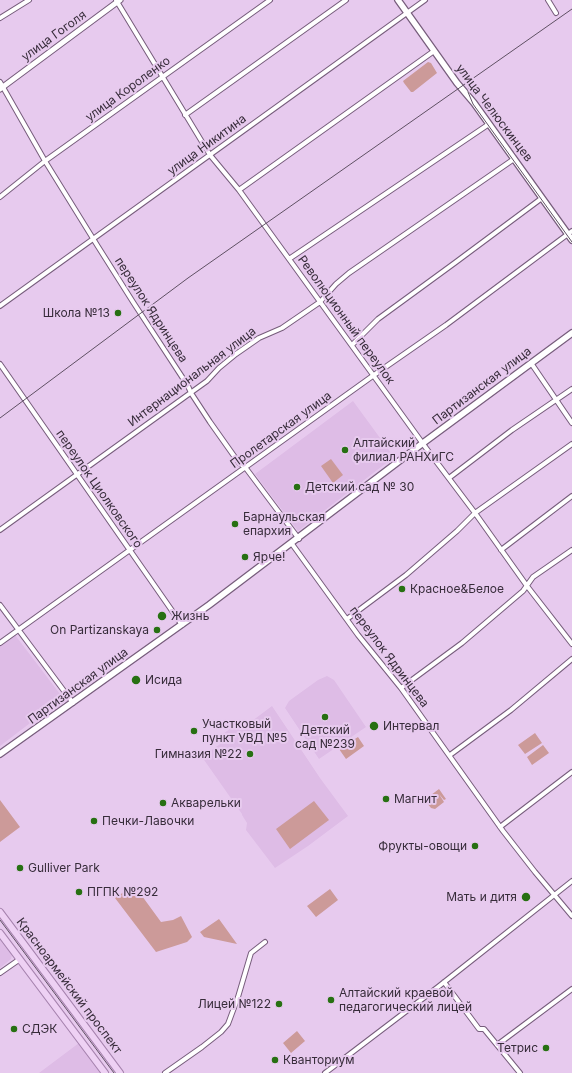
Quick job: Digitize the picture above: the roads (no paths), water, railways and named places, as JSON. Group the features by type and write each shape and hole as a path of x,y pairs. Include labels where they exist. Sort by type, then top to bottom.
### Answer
{"main road":[{"name":"улица Челюскинцев","path":"398,0 542,198 570,233 572,240"},
{"name":"Партизанская улица","path":"0,754 182,625 299,539 423,443 572,333"},
{"name":"Красноармейский проспект","path":"0,912 120,1073"},
{"name":"Красноармейский проспект","path":"0,933 105,1073"},
{"path":"44,991 54,984"}],"street":[{"path":"0,18 29,0"},
{"name":"улица Короленко","path":"0,197 45,161 270,0"},
{"path":"185,115 346,0"},
{"name":"улица Никитина","path":"0,306 425,0"},
{"path":"548,0 556,13"},
{"name":"Революционный переулок","path":"118,1 162,78 210,155 240,190 320,302 475,512 527,586 572,644"},
{"name":"улица Гоголя","path":"1,86 118,1"},
{"path":"240,190 434,51"},
{"name":"переулок Ядринцева","path":"1,86 93,240 188,386 191,393 239,463 245,468 299,539"},
{"path":"289,259 489,124"},
{"name":"Интернациональная улица","path":"0,530 191,393 207,381 219,368 236,354 259,338 282,328 320,302 336,284 349,274 514,159"},
{"path":"352,345 378,319 542,198"},
{"name":"Пролетарская улица","path":"0,643 446,325 570,233"},
{"path":"531,363 572,423"},
{"name":"переулок Циолковского","path":"0,364 182,625"},
{"path":"449,478 512,430 572,389"},
{"path":"347,619 406,574 457,531 475,512 572,444"},
{"path":"501,550 572,496"},
{"name":"переулок Ядринцева","path":"292,544 347,619 401,688 500,827 572,916"},
{"path":"401,688 462,643 523,591 533,577 572,550"},
{"path":"0,605 72,703"},
{"path":"450,755 511,710 572,659"},
{"path":"500,827 572,772"},
{"path":"325,1073 572,881"},
{"path":"165,1073 207,1044 228,1024 251,953 265,942"},
{"path":"0,973 20,959"},
{"path":"444,982 479,1029 484,1029 520,1073"},
{"path":"497,1045 572,989"}],"tram line":[{"path":"0,418 188,278 572,9"},
{"path":"471,80 468,92 473,104 572,242"},
{"path":"0,920 114,1073"}],"place":[{"name":"Школа №13","path":"118,313"},
{"name":"Алтайский филиал РАНХиГС","path":"345,450"},
{"name":"Детский сад № 30","path":"297,487"},
{"name":"Барнаульская епархия","path":"235,524"},
{"name":"Ярче!","path":"245,557"},
{"name":"Красное&Белое","path":"402,589"},
{"name":"Жизнь","path":"162,616"},
{"name":"On Partizanskaya","path":"157,630"},
{"name":"Исида","path":"136,680"},
{"name":"Детский сад №239","path":"325,717"},
{"name":"Интервал","path":"374,726"},
{"name":"Участковый пункт УВД №5","path":"194,731"},
{"name":"Гимназия №22","path":"250,754"},
{"name":"Магнит","path":"386,799"},
{"name":"Акварельки","path":"163,803"},
{"name":"Печки-Лавочки","path":"94,821"},
{"name":"Фрукты-овощи","path":"475,846"},
{"name":"Gulliver Park","path":"20,868"},
{"name":"ПГПК №292","path":"79,892"},
{"name":"Мать и дитя","path":"526,897"},
{"name":"Алтайский краевой педагогический лицей","path":"331,1000"},
{"name":"Лицей №122","path":"279,1004"},
{"name":"СДЭК","path":"14,1029"},
{"name":"Тетрис","path":"546,1048"},
{"name":"Кванториум","path":"275,1060"}]}
